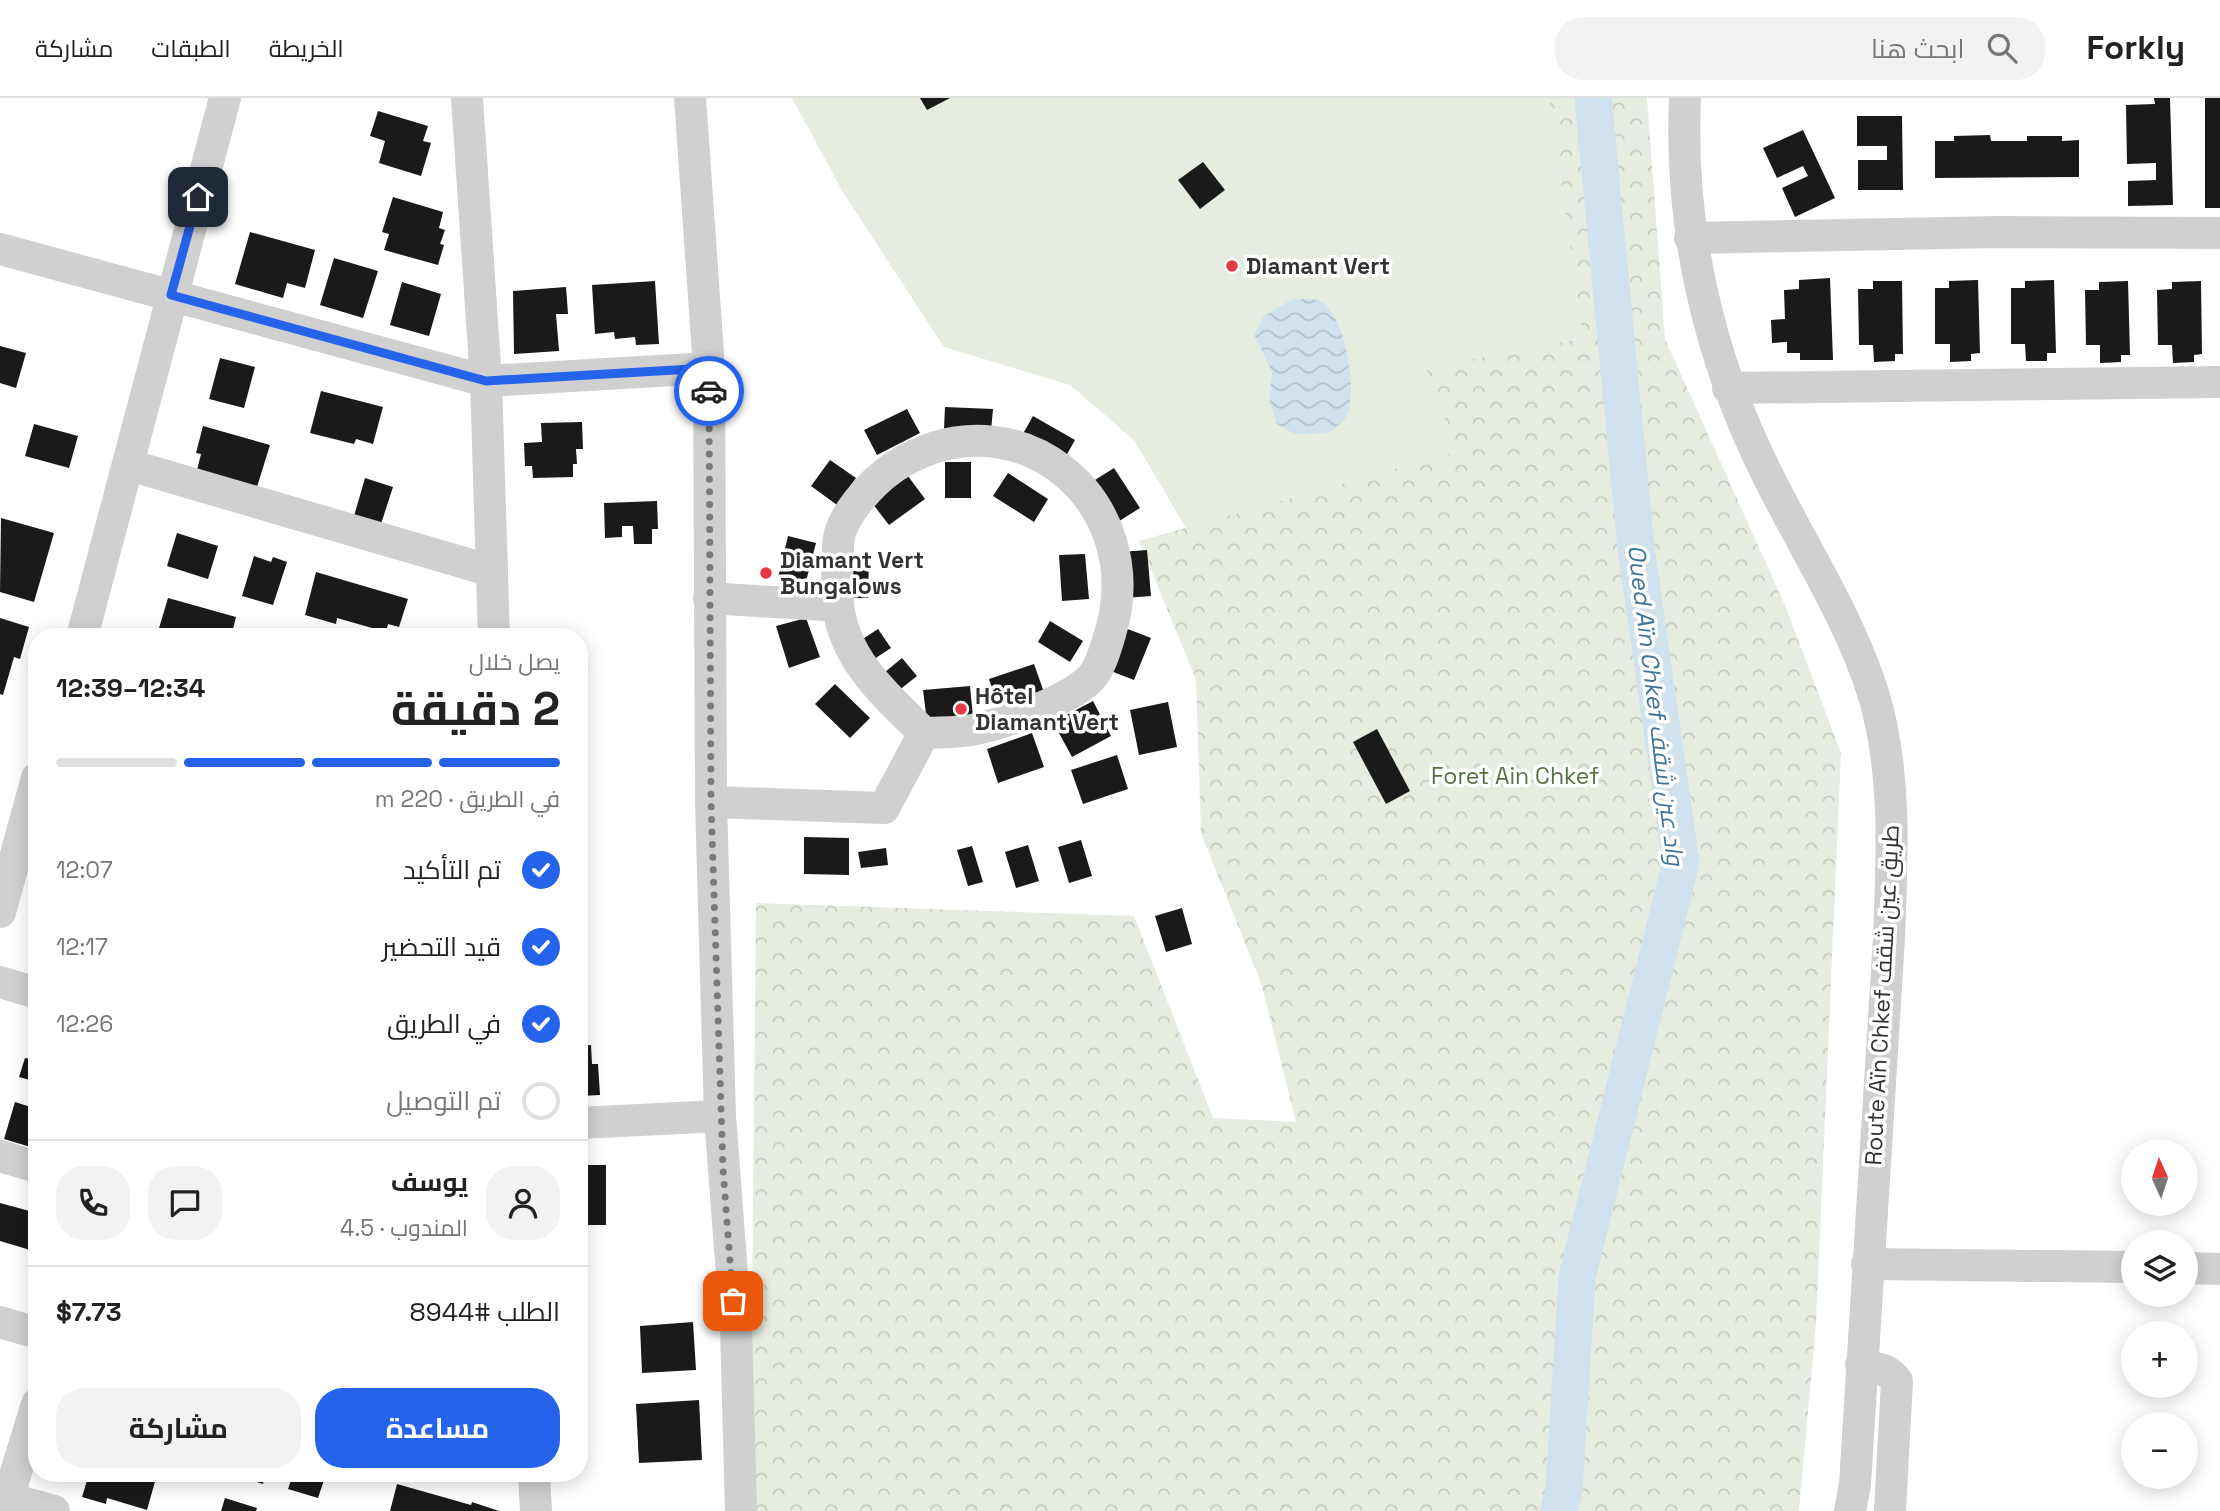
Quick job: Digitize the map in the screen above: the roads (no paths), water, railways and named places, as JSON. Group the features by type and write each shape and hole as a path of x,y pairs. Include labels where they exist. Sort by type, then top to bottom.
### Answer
{"street":[{"path":"84,628 225,98"},
{"path":"467,98 486,381 495,628"},
{"path":"690,98 709,368 711,802 720,1116 736,1340 741,1511"},
{"name":"Route Aïn Chkef طريق عين شقف","path":"1685,98 1683,139 1690,238 1728,388 1768,475 1845,622 1874,696 1888,761 1892,852 1889,938 1850,1511"},
{"path":"1690,238 1999,232 2220,233"},
{"path":"0,249 486,381 709,368"},
{"path":"1728,388 2220,382"},
{"path":"987,440 1024,447 1065,470 1086,492 1108,527 1118,562 1118,608 1106,648 1090,680 1025,713 975,730 924,733 869,677 847,642 838,606 838,538 873,482 907,459 944,445 987,440"},
{"path":"129,465 492,570"},
{"path":"709,598 838,606"},
{"path":"711,802 884,808 924,733"},
{"path":"0,912 28,815"},
{"path":"0,982 28,990"},
{"path":"588,1123 720,1116"},
{"path":"0,1156 28,1164"},
{"path":"1867,1264 2121,1267"},
{"path":"2198,1268 2220,1269"},
{"path":"0,1322 28,1330"},
{"path":"1861,1366 1883,1369 1891,1373 1897,1381 1890,1511"},
{"path":"28,1431 4,1502 54,1511"},
{"path":"534,1482 536,1511"}],"water":[{"path":"1293,299 1320,301 1329,309 1337,321 1348,355 1351,392 1349,407 1345,418 1329,433 1295,434 1277,424 1269,399 1272,372 1254,334 1264,316"}],"waterway":[{"name":"Oued Aïn Chkef واد عين شقف","path":"1559,1511 1564,1490 1577,1277 1681,863 1636,548 1593,98"}],"place":[{"name":"Diamant Vert","path":"1232,266"},
{"name":"Diamant Vert Bungalows","path":"766,573"},
{"name":"Hôtel Diamant Vert","path":"961,709"}],"park label":[{"name":"Foret Ain Chkef","path":"1515,776"}]}
